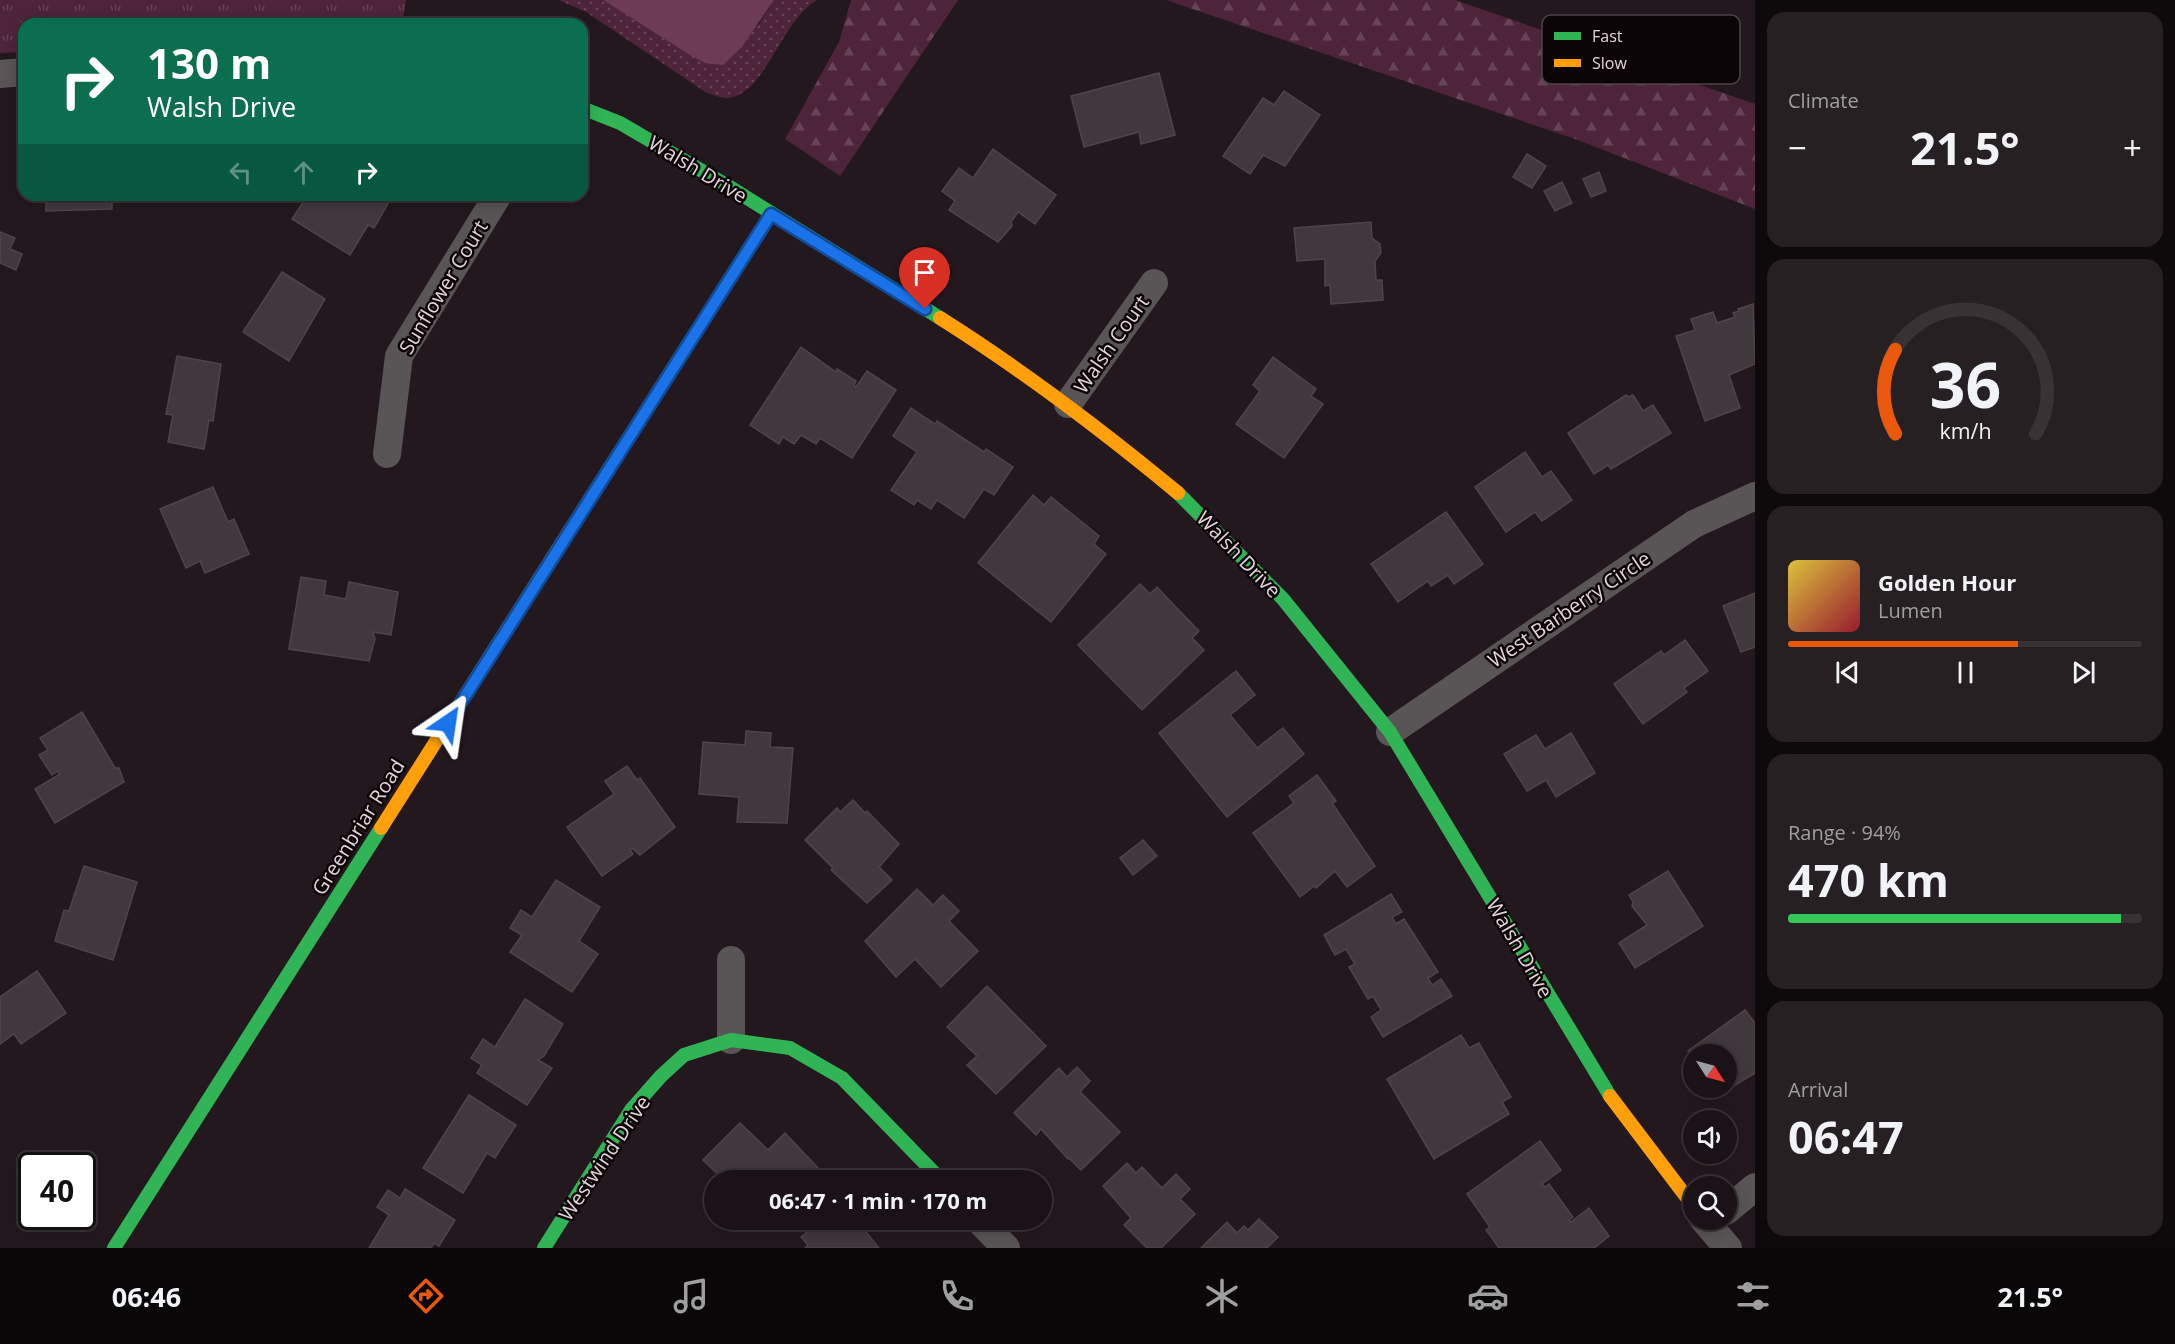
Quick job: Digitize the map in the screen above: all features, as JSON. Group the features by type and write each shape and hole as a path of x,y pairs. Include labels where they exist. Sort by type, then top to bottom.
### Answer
{"street":[{"path":"0,74 18,72"},
{"name":"Walsh Drive","path":"588,110 620,123 992,351 1068,404 1182,497 1248,561 1283,599 1390,732 1618,1108 1683,1185"},
{"name":"Sunflower Court","path":"387,454 399,356 494,201"},
{"name":"Greenbriar Road","path":"114,1248 771,214"},
{"name":"Walsh Court","path":"1068,404 1154,283"},
{"name":"West Barberry Circle","path":"1390,732 1694,524 1755,496"},
{"path":"731,960 731,1040"},
{"name":"Westwind Drive","path":"544,1248 631,1110 661,1076 684,1055 731,1040 790,1048 843,1078 931,1170"},
{"path":"1737,1199 1755,1187"},
{"path":"989,1230 1006,1248"},
{"name":"Walsh Drive","path":"1718,1230 1728,1248"}],"green space":[{"path":"0,0 406,0 403,18 18,18 18,52 0,53"},
{"path":"559,0 603,0 705,63 759,24 774,0 817,0 804,10 794,23 755,82 743,92 728,98 707,93 586,12"},
{"path":"851,0 958,0 840,176 785,139 839,42"},
{"path":"1166,0 1455,0 1542,30 1542,84 1697,84 1755,104 1755,209 1578,140"}],"shaded area":[{"path":"603,0 774,0 742,47 723,65 705,63 690,55"}],"building":[{"path":"1159,73 1175,135 1141,144 1139,132 1084,147 1071,96"},
{"path":"1284,91 1320,115 1285,166 1263,155 1250,174 1223,156 1263,98 1274,105"},
{"path":"993,149 1056,195 1035,224 1018,212 1011,222 1012,226 998,242 949,210 955,201 942,191 959,168 973,178"},
{"path":"1527,154 1546,166 1532,188 1513,177"},
{"path":"1599,172 1606,191 1591,197 1583,179"},
{"path":"1562,182 1572,203 1555,211 1544,191"},
{"path":"46,201 112,201 112,209 46,211"},
{"path":"304,201 389,201 374,228 368,225 350,255 292,219"},
{"path":"1371,222 1372,238 1380,244 1381,253 1375,261 1376,280 1382,280 1383,300 1331,304 1330,285 1325,286 1325,259 1297,261 1294,228"},
{"path":"0,232 15,238 10,249 22,254 16,270 0,263"},
{"path":"282,272 325,299 289,361 243,332"},
{"path":"1753,304 1755,364 1729,375 1740,408 1705,421 1676,336 1695,330 1691,319 1713,312 1717,323 1735,317 1733,313 1739,311 1738,309"},
{"path":"801,347 836,372 837,369 856,381 854,385 856,387 867,371 896,390 852,458 820,438 816,444 801,435 794,444 783,437 779,444 750,425"},
{"path":"177,356 221,364 213,421 209,420 204,449 168,442 173,415 166,414"},
{"path":"1273,357 1316,389 1311,396 1323,404 1284,458 1236,424 1260,391 1253,385"},
{"path":"1626,395 1628,397 1633,395 1643,411 1653,405 1671,433 1611,469 1608,465 1594,474 1568,433"},
{"path":"911,408 935,424 937,421 984,452 986,449 1013,467 994,495 984,489 964,518 937,500 931,509 917,500 914,505 891,490 917,452 893,436"},
{"path":"1525,452 1542,477 1551,471 1572,500 1542,521 1535,512 1506,532 1475,487"},
{"path":"213,487 228,522 234,519 249,554 205,573 200,561 186,568 160,509"},
{"path":"1033,495 1044,505 1051,497 1099,536 1094,544 1106,554 1051,622 978,563"},
{"path":"1446,512 1483,564 1454,584 1448,575 1431,586 1428,581 1398,602 1371,564"},
{"path":"301,577 326,581 324,595 346,599 349,582 398,592 391,635 373,632 375,639 369,661 289,649"},
{"path":"1140,584 1150,594 1157,587 1199,631 1192,638 1204,650 1142,710 1078,645"},
{"path":"1755,593 1755,647 1741,652 1723,606"},
{"path":"1685,640 1708,671 1684,688 1687,692 1643,724 1614,684 1661,651 1664,655"},
{"path":"1236,671 1255,695 1230,715 1257,748 1283,728 1304,754 1227,817 1159,733"},
{"path":"82,712 115,768 119,768 124,782 55,823 35,789 60,774 58,771 52,775 39,755 48,750 40,738"},
{"path":"746,731 771,733 770,747 793,748 787,823 737,822 739,797 699,794 703,742 745,745"},
{"path":"1571,733 1595,773 1556,797 1546,780 1527,791 1504,754 1536,735 1545,749"},
{"path":"627,766 637,780 640,778 675,827 640,855 632,848 630,850 633,854 602,876 567,827 614,794 605,781"},
{"path":"1317,775 1336,801 1332,803 1375,866 1347,887 1335,871 1316,888 1314,886 1300,897 1253,833 1294,803 1289,796"},
{"path":"853,800 899,844 879,867 892,880 867,903 831,870 833,868 805,840 837,808 840,812"},
{"path":"1143,840 1157,856 1133,875 1120,858"},
{"path":"84,866 137,882 113,960 55,941 64,910 69,911"},
{"path":"1668,871 1703,926 1635,968 1619,943 1647,925 1632,906 1633,902 1629,895"},
{"path":"556,880 600,907 579,941 598,954 572,992 510,952 522,935 510,928 521,910 532,917"},
{"path":"917,889 933,905 943,895 959,911 949,921 978,951 941,987 915,959 896,977 865,941"},
{"path":"1391,894 1402,912 1392,917 1396,924 1404,919 1438,972 1428,978 1432,985 1441,979 1452,996 1383,1037 1371,1017 1381,1010 1373,996 1368,999 1349,967 1355,964 1346,949 1335,955 1324,935"},
{"path":"37,971 66,1013 21,1044 14,1034 0,1044 0,997"},
{"path":"987,986 1046,1046 996,1094 967,1065 977,1056 947,1027"},
{"path":"525,999 563,1024 544,1056 538,1060 552,1068 527,1105 477,1073 482,1065 471,1058 483,1039 495,1047"},
{"path":"1745,1010 1755,1023 1755,1073 1737,1084 1737,1044 1698,1044"},
{"path":"1461,1035 1469,1048 1479,1043 1511,1097 1502,1102 1509,1114 1434,1159 1387,1079"},
{"path":"1077,1067 1090,1081 1080,1092 1120,1132 1081,1170 1041,1129 1036,1135 1014,1113 1059,1068 1067,1077"},
{"path":"469,1095 516,1125 495,1158 487,1153 463,1193 423,1168"},
{"path":"740,1123 768,1150 785,1133 819,1169 714,1170 703,1160"},
{"path":"1540,1141 1561,1170 1542,1184 1545,1187 1549,1184 1573,1217 1569,1220 1571,1222 1589,1208 1609,1236 1594,1248 1499,1248 1486,1230 1490,1227 1467,1194"},
{"path":"1127,1163 1136,1173 1142,1167 1162,1188 1176,1174 1190,1189 1180,1199 1195,1214 1161,1248 1147,1248 1124,1225 1131,1218 1103,1186"},
{"path":"405,1189 455,1220 439,1246 434,1243 431,1248 369,1248 389,1215 377,1207 388,1190 400,1198"},
{"path":"1259,1219 1278,1237 1267,1248 1201,1248 1227,1222 1237,1233 1244,1226 1248,1230"},
{"path":"809,1230 864,1230 879,1248 805,1248 808,1245 801,1237"}],"traffic: fast":[{"path":"588,110 620,123 728,186 940,318"},
{"path":"570,530 771,214"},
{"path":"1178,493 1283,599 1390,732 1610,1096"},
{"path":"114,1248 381,828"},
{"path":"544,1248 631,1110 661,1076 684,1055 731,1040 790,1048 842,1078 931,1170"}],"traffic: slow":[{"path":"940,318 1062,402 1178,493"},
{"path":"381,828 570,530"},
{"path":"1610,1096 1683,1192"}],"route":[{"path":"448,723 771,214 925,309"}]}
